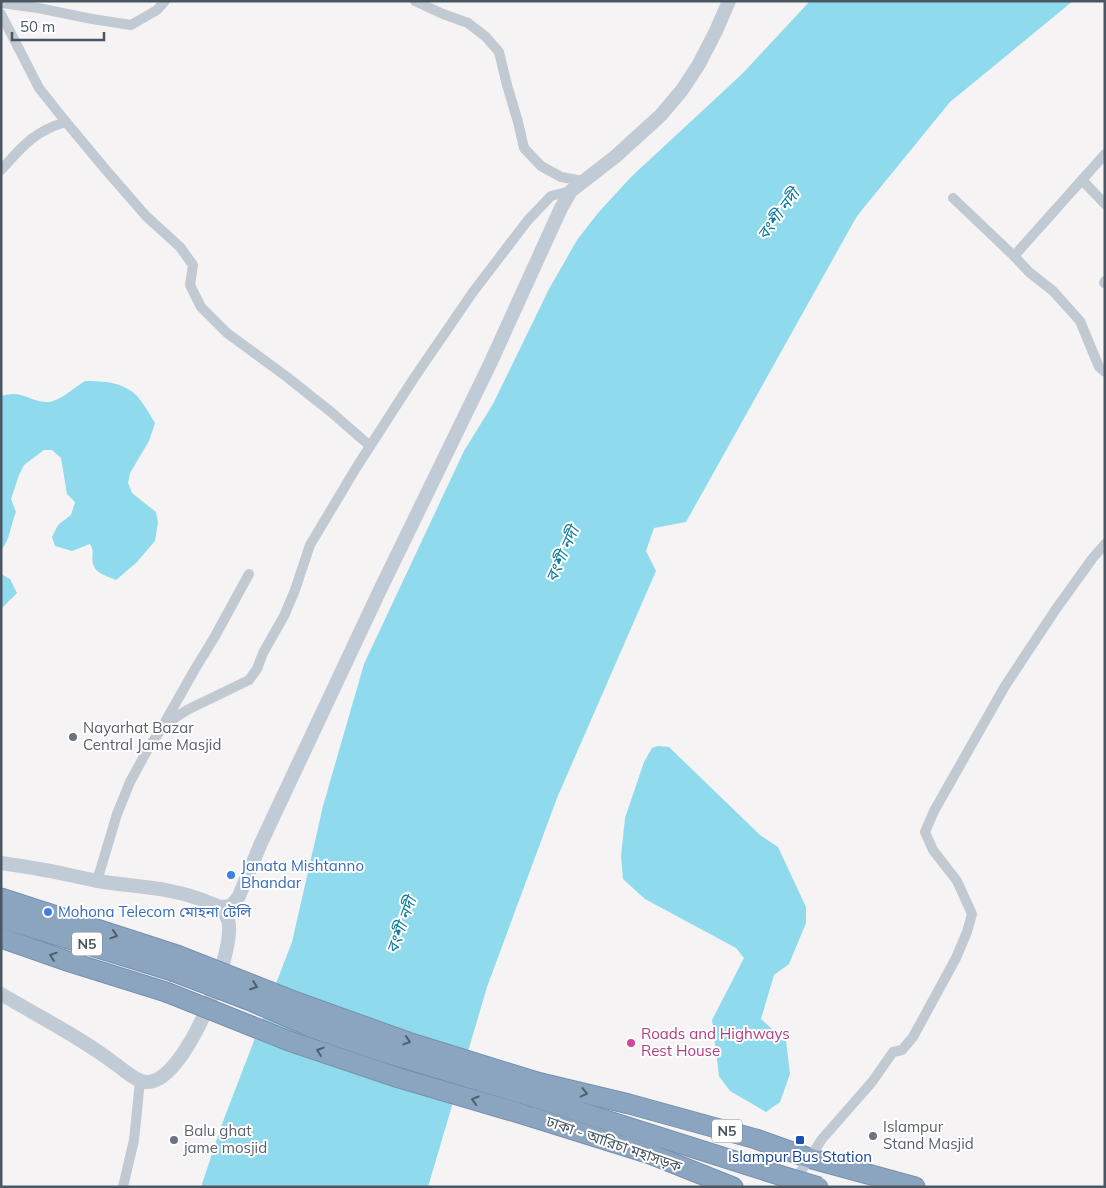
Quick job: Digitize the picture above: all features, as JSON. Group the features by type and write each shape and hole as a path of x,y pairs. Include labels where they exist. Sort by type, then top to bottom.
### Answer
{"highway":[{"path":"1,898 174,963 298,1003 537,1090"},
{"name":"N5","path":"1,918 174,963"},
{"name":"ঢাকা - আরিচা মহাসড়ক","path":"1,938 166,992 298,1044 399,1078 650,1154 732,1187"},
{"name":"N5","path":"537,1090 629,1104 756,1139 809,1158 915,1187"},
{"name":"N5","path":"537,1090 785,1181 819,1187"}],"street":[{"path":"1,3 131,25 157,10 165,1"},
{"path":"414,1 427,3 443,14 468,23 486,37 499,52 506,85 524,148 541,166 561,177 583,181"},
{"path":"1,863 97,881 156,888 193,896 219,907 231,906 239,896 261,843 490,364 561,208 571,191 616,156 661,115 682,90 699,64 716,31 728,1"},
{"path":"1,14 39,88 146,216 180,247 193,265 190,285 201,307 227,333 287,377 370,446"},
{"path":"1,170 32,138 52,126 66,122"},
{"path":"1014,256 1105,154"},
{"path":"1082,180 1105,204"},
{"path":"164,725 187,710 249,680 257,669 263,653 284,616 295,590 310,544 414,378 473,292 528,220 551,196 571,191"},
{"path":"953,198 1029,272 1054,291 1080,321 1099,367 1105,372"},
{"path":"785,1181 809,1158 822,1139 867,1088 894,1052 902,1050 913,1038 956,958 972,914 957,881 932,850 926,832 934,811 1005,686 1056,609 1105,544"},
{"path":"97,881 130,782 250,574"},
{"path":"1,994 101,1053 140,1081 150,1082 161,1077 183,1053 206,1012 229,942 230,924 219,907"},
{"path":"123,1187 134,1140 140,1081"}],"water":[{"name":"বংশী নদী","path":"810,1 1073,1 950,102 857,216 686,522 654,528 646,551 656,571 557,798 487,987 428,1187 201,1187 222,1124 292,942 323,806 364,664 464,451 493,404 549,289 577,240 598,213 631,177 742,74"},
{"path":"85,381 106,382 132,391 155,423 149,441 130,473 128,483 132,493 156,512 158,522 155,541 136,563 116,580 102,574 94,567 90,544 72,551 55,546 52,537 58,525 71,515 75,502 67,494 61,458 52,450 44,450 24,465 11,499 16,512 9,536 1,550 1,396 17,394 44,402 52,401 62,397"},
{"path":"1,574 10,579 17,593 1,609"},
{"path":"658,746 669,747 760,835 778,847 806,907 806,923 789,964 774,975 761,1019 786,1041 790,1074 780,1102 766,1112 730,1091 719,1076 712,1020 744,958 736,948 645,899 623,879 621,856 625,818 644,762 652,748"}],"place":[{"name":"Nayarhat Bazar Central Jame Masjid","path":"73,737"},
{"name":"Janata Mishtanno Bhandar","path":"231,875"},
{"name":"Mohona Telecom মোহনা টেলি","path":"48,912"},
{"name":"Roads and Highways Rest House","path":"631,1043"},
{"name":"Islampur Stand Masjid","path":"873,1136"},
{"name":"Balu ghat jame mosjid","path":"174,1140"},
{"name":"Islampur Bus Station","path":"800,1140"}]}
